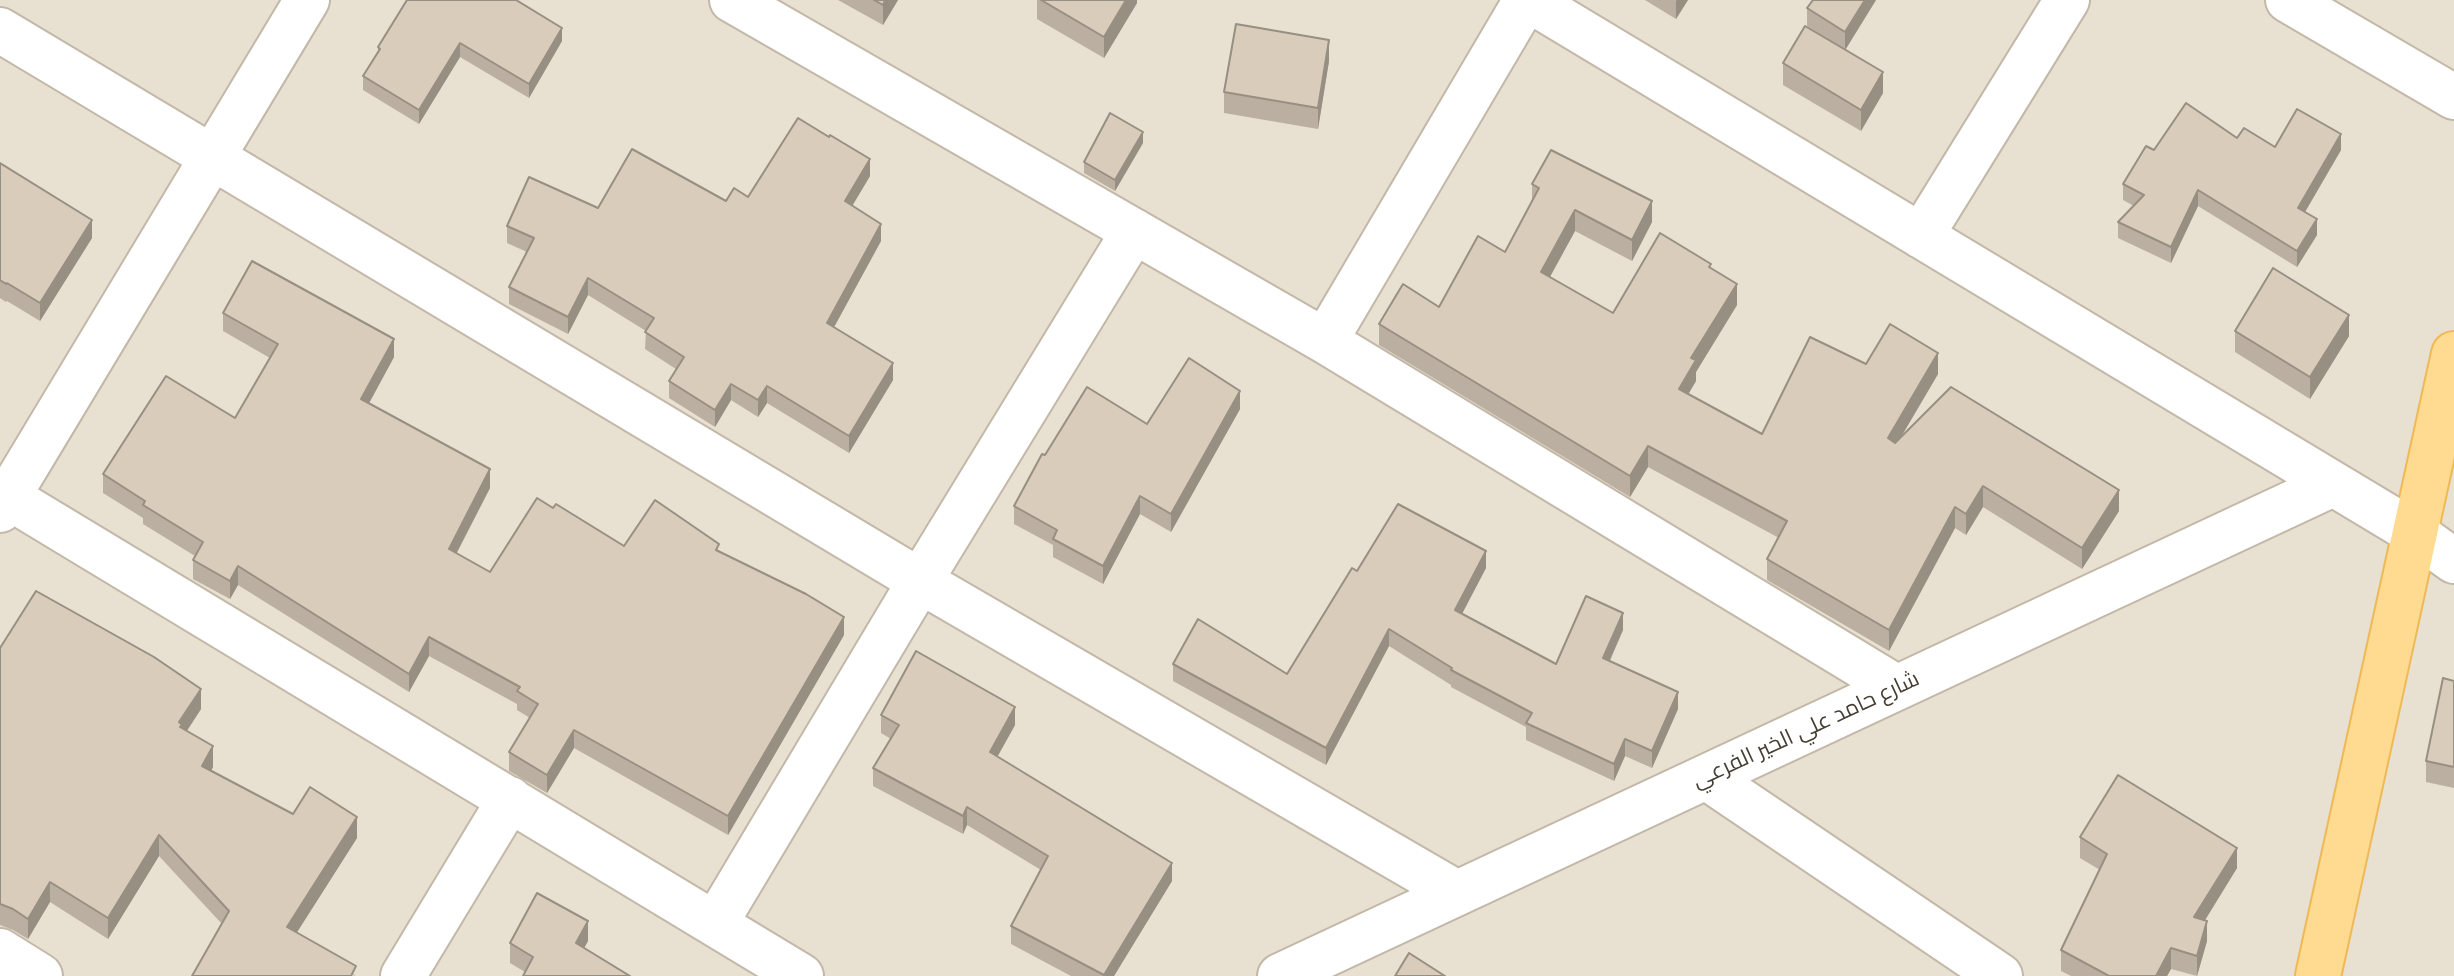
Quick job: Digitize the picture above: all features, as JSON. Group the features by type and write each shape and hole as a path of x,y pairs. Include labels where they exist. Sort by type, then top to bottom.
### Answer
{"main road":[{"path":"2318,976 2454,354"}],"street":[{"path":"307,0 3,500 510,799 801,976"},
{"path":"732,0 1325,341 1896,687"},
{"path":"1325,341 1527,0 2415,533 2454,561"},
{"path":"1921,236 2067,0"},
{"path":"2288,0 2454,97"},
{"path":"0,30 920,581 1457,893"},
{"path":"715,924 1134,231"},
{"name":"شارع حامد علي الخير الفرعي","path":"1280,976 2333,484"},
{"path":"1706,777 2000,976"},
{"path":"403,976 510,799"},
{"path":"0,951 40,976"}],"shaded area":[{"path":"0,0 2454,0 2454,976 0,976"}],"building":[{"path":"407,0 516,0 562,28 529,84 460,43 419,110 363,76"},
{"path":"1041,0 1126,0 1104,37"},
{"path":"1813,0 1865,0 1845,32 1807,8"},
{"path":"1236,24 1329,40 1318,108 1224,92"},
{"path":"1805,26 1883,72 1861,110 1783,63"},
{"path":"2186,103 2237,138 2244,128 2275,147 2297,109 2341,134 2298,208 2317,219 2297,251 2198,190 2171,247 2118,222 2144,195 2123,184 2146,146 2154,150"},
{"path":"1110,113 1143,132 1115,180 1084,162"},
{"path":"798,118 870,159 845,201 881,224 827,323 893,363 849,436 767,386 758,400 731,384 715,410 669,381 684,357 645,332 654,318 588,278 568,317 509,287 534,238 507,226 529,177 598,208 632,149 726,201 734,188 748,197"},
{"path":"1551,150 1652,201 1632,240 1575,210 1541,272 1613,313 1660,233 1737,284 1691,358 1696,360 1679,389 1762,434 1810,337 1866,364 1890,324 1938,353 1888,438 1895,443 1951,387 2119,490 2082,548 1983,486 1966,514 1955,507 1889,630 1767,559 1787,521 1648,446 1630,476 1379,324 1403,284 1439,307 1478,236 1505,252 1539,188 1532,184"},
{"path":"0,163 92,220 40,303 0,280"},
{"path":"252,261 394,339 361,399 490,469 449,549 490,572 537,498 553,508 556,504 624,546 655,500 719,544 716,550 806,594 844,617 728,816 574,730 547,775 509,752 538,704 517,691 520,687 429,637 409,674 238,566 230,581 193,560 203,542 143,505 145,501 103,474 166,376 235,418 278,344 223,313"},
{"path":"2273,268 2349,315 2310,377 2235,331"},
{"path":"1189,358 1240,391 1171,514 1140,496 1103,566 1053,539 1057,530 1014,506 1042,454 1045,455 1087,387 1147,424"},
{"path":"1398,504 1486,551 1455,610 1556,664 1586,596 1623,613 1603,658 1678,692 1652,751 1625,739 1614,764 1526,723 1532,713 1451,670 1389,629 1326,748 1173,664 1198,619 1287,674 1352,568 1357,571"},
{"path":"36,591 154,657 201,689 179,722 180,727 213,746 202,766 293,814 310,787 357,817 287,927 356,966 351,976 192,976 229,911 159,835 108,918 50,882 28,919 0,904 0,648"},
{"path":"916,651 1015,707 990,752 1172,863 1104,975 1011,926 1048,856 967,807 963,816 873,768 899,725 881,715"},
{"path":"2443,678 2454,681 2454,767 2426,761"},
{"path":"2118,775 2237,848 2194,917 2207,921 2197,956 2171,948 2156,976 2109,976 2061,950 2107,854 2080,837"},
{"path":"537,893 588,921 576,943 630,976 523,976 533,957 510,943"},
{"path":"1409,953 1445,976 1395,976"}]}
